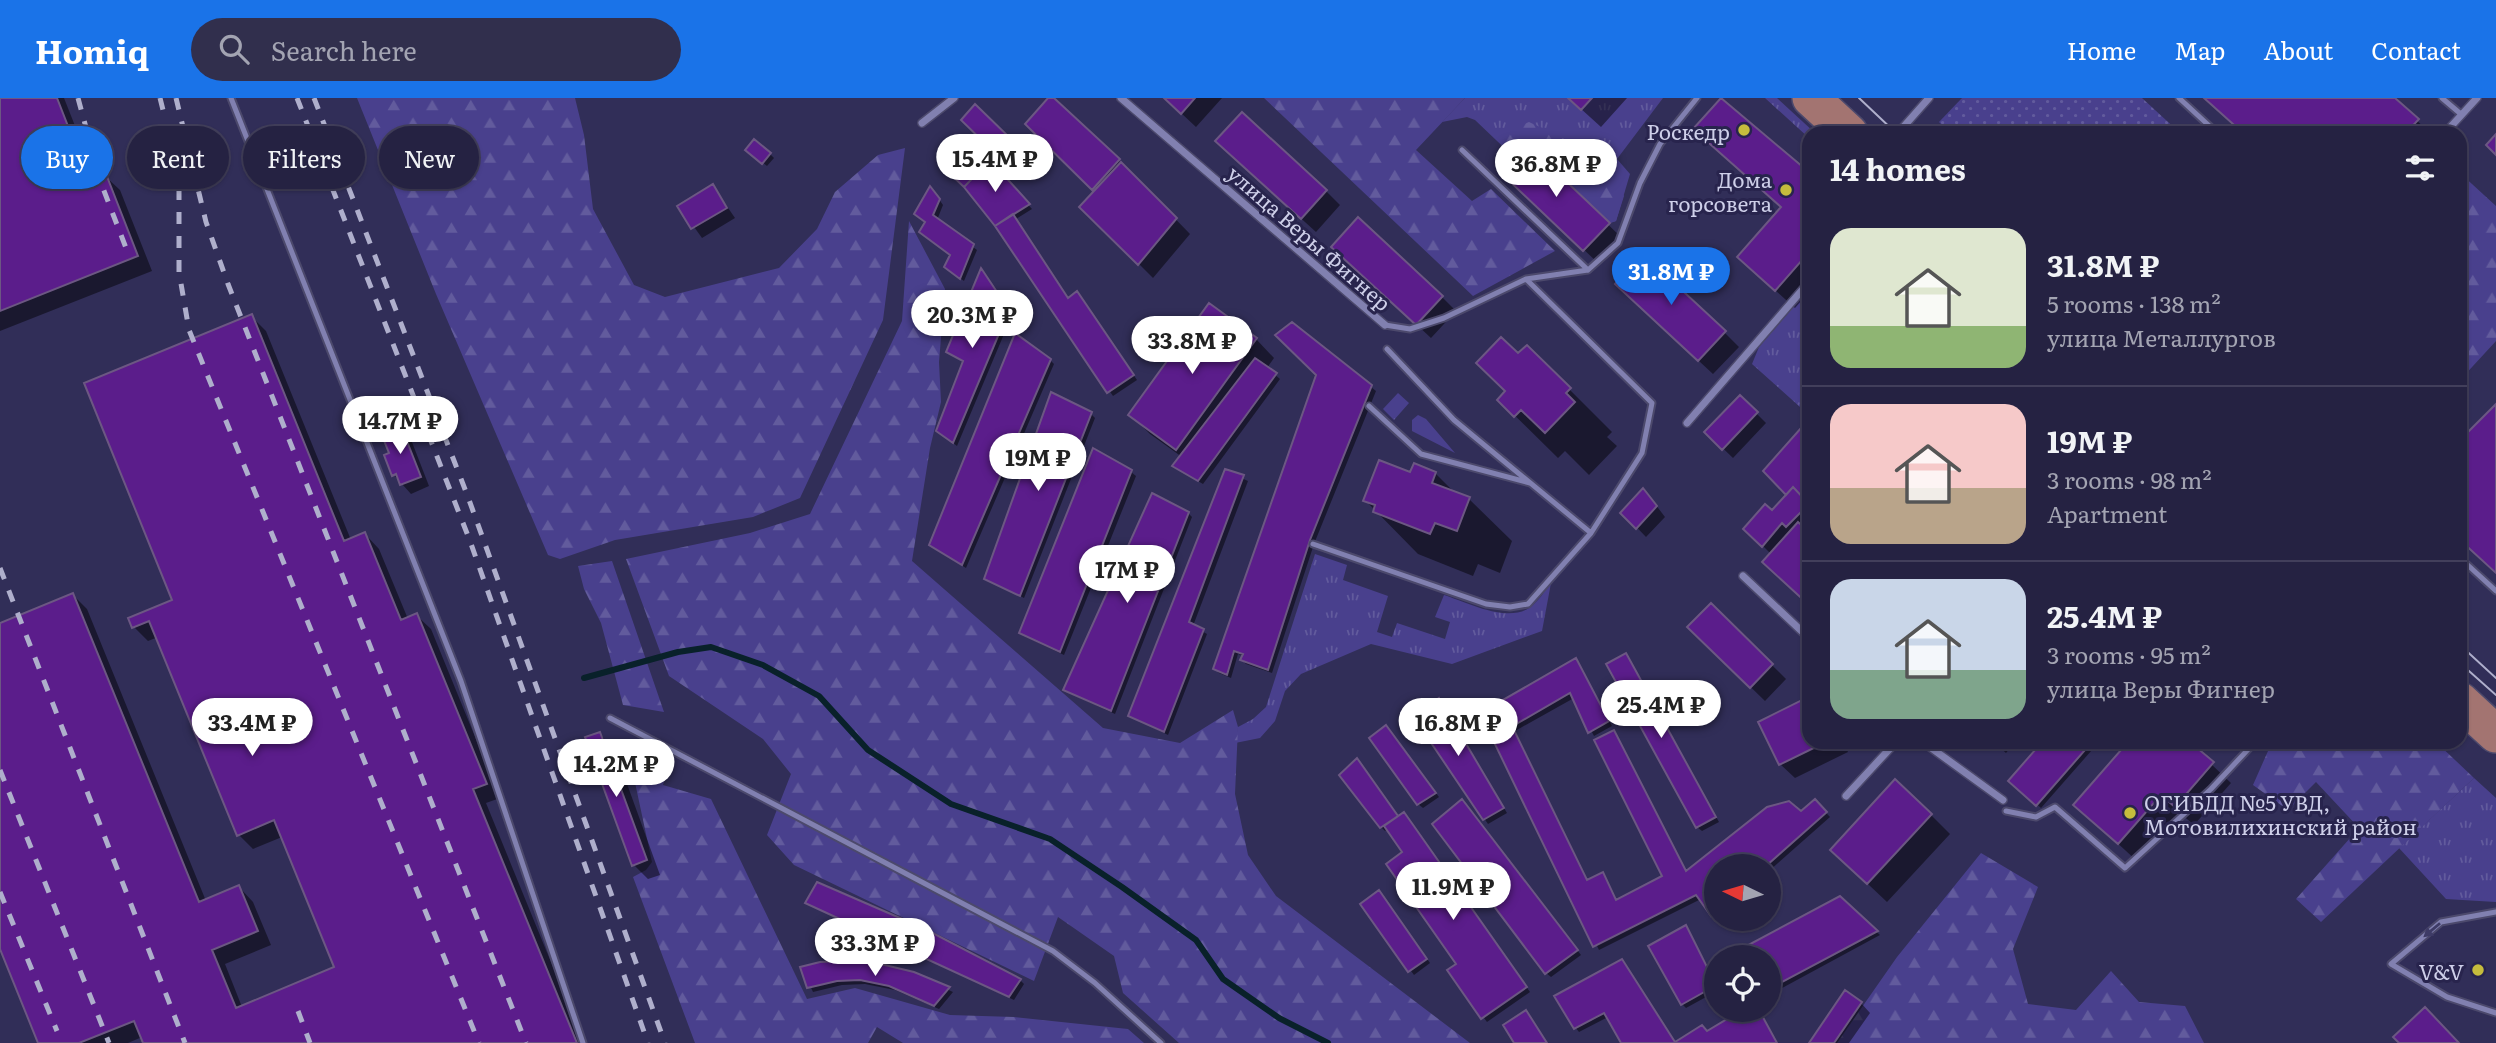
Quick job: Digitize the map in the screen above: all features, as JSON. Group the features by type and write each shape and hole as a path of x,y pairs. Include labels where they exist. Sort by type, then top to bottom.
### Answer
{"main road":[{"path":"1811,98 1841,126"},
{"path":"2467,707 2496,734"}],"street":[{"path":"922,123 954,98"},
{"name":"улица Веры Фигнер","path":"1121,98 1385,325"},
{"path":"1904,126 1929,98"},
{"path":"2452,126 2477,98"},
{"path":"1687,424 1802,290"},
{"path":"1743,576 1802,631"},
{"path":"1846,796 1890,749"},
{"path":"1933,749 2003,800"}],"lane":[{"path":"231,98 461,681 583,1043"},
{"path":"1462,150 1588,270 1618,243 1640,183 1660,144 1697,98"},
{"path":"2179,98 2209,126"},
{"path":"2442,98 2462,115"},
{"name":"улица Веры Фигнер","path":"1385,325 1410,329 1444,318 1527,279 1588,270"},
{"path":"1313,544 1486,604 1510,607 1528,604 1591,533 1642,453 1652,403 1527,279"},
{"path":"1387,349 1454,420 1591,533"},
{"path":"1369,405 1421,454 1533,483"},
{"path":"2467,564 2496,591"},
{"path":"610,718 1053,951 1095,983 1161,1043"},
{"path":"2006,811 2036,817 2055,807 2125,868 2210,789 2248,749"},
{"path":"2496,912 2441,922 2391,964 2447,997 2496,1013"}],"green space":[{"path":"357,98 575,98 584,135 593,209 634,285 665,297 779,268 817,229 835,192 878,155 905,148 883,320 800,498 753,517 615,540 560,559 548,555 394,189 479,189 479,126 379,126 379,153"},
{"path":"1264,98 1465,98 1416,150 1472,201 1491,189 1555,251 1473,296"},
{"path":"1465,98 1663,98 1617,159 1630,174 1616,221 1610,223 1530,147 1517,160 1475,120 1467,117 1442,122"},
{"path":"1765,98 1777,98 1807,126 1802,126 1802,132"},
{"path":"1962,98 2142,98 2172,126 1943,126 1939,122"},
{"path":"1529,122 1562,139 1589,165 1606,168 1624,196 1616,221 1610,223 1530,147 1517,160 1502,145 1510,130"},
{"path":"2467,179 2496,206 2496,341 2467,372"},
{"path":"909,221 945,289 939,362 941,402 930,448 912,561 1103,728 1180,743 1233,710 1238,727 1235,794 1248,855 1276,896 1470,1043 1179,1043 1123,993 1114,956 1058,917 1034,981 794,865 767,835 791,774 763,739 669,676 626,559 750,533 810,514 902,321"},
{"path":"1802,297 1802,409 1752,364 1759,347"},
{"path":"1398,393 1409,403 1394,420 1383,409"},
{"path":"1418,415 1426,419 1455,453 1412,431 1412,420"},
{"path":"1315,554 1347,565 1343,580 1388,596 1377,632 1392,637 1397,623 1445,639 1450,622 1435,617 1444,595 1486,610 1520,612 1538,600 1551,583 1542,631 1452,664 1371,644 1301,674 1285,691 1275,721 1260,738 1235,743 1238,727 1253,719 1266,707"},
{"path":"612,561 664,712 623,705 601,623 584,589 578,566"},
{"path":"627,745 670,760 663,785 711,799 807,999 855,988 950,1015 1014,1017 1128,1029 1144,1043 903,1043 877,1027 868,1043 695,1043 633,877 646,870 652,862"},
{"path":"2269,749 2443,749 2474,778 2321,922 2296,899 2359,828 2316,782 2288,810 2253,785"},
{"path":"2474,778 2496,798 2496,902 2446,899 2399,848"},
{"path":"1981,853 2038,887 2013,949 2028,1004 2076,1010 2111,971 2139,1002 2185,1006 2204,1043 1837,1043 1897,957"}],"building":[{"path":"0,98 57,98 68,126 21,126 21,189 112,189 138,256 0,311"},
{"path":"1048,98 1054,98 1120,159 1092,190 1025,124"},
{"path":"1164,98 1195,98 1181,114"},
{"path":"1568,98 1592,98 1581,110"},
{"name":"Дома горсовета","path":"1721,98 1802,166 1802,260 1775,291 1737,257 1781,207 1693,129"},
{"path":"2204,98 2395,98 2419,119 2412,126 2235,126"},
{"path":"975,104 1011,139 996,154 961,120"},
{"path":"1242,112 1327,190 1301,219 1215,141"},
{"path":"2496,134 2496,155 2486,145"},
{"path":"977,136 996,154 964,187 945,169"},
{"path":"754,139 771,153 762,164 745,150"},
{"path":"1530,147 1610,223 1583,251 1503,175"},
{"path":"990,160 1030,204 995,226 964,187"},
{"path":"1121,162 1177,218 1138,265 1079,207"},
{"path":"713,184 727,208 691,229 677,206"},
{"path":"930,186 940,199 933,215 974,244 960,279 944,267 950,255 919,232 925,222 914,214"},
{"path":"1013,214 1068,298 1077,291 1134,375 1107,393 995,226"},
{"path":"1358,217 1443,296 1416,325 1331,247"},
{"path":"1643,254 1726,331 1698,361 1615,284"},
{"path":"981,268 1009,310 953,443 936,431 963,361 946,352"},
{"path":"1209,303 1257,338 1176,450 1128,415"},
{"path":"252,314 344,541 365,532 401,620 417,613 487,784 473,789 577,1043 143,1043 134,1021 79,1043 38,1043 0,949 0,623 73,593 199,902 239,885 258,931 212,950 236,1008 334,967 274,820 237,836 149,621 132,628 128,618 172,600 84,383"},
{"path":"1292,322 1372,385 1310,540 1268,670 1240,660 1243,654 1234,651 1227,675 1213,669 1316,375 1275,335"},
{"path":"1015,333 1051,359 962,565 929,545"},
{"path":"1501,337 1518,353 1527,345 1571,388 1566,393 1575,402 1545,433 1521,410 1514,417 1497,400 1505,391 1476,363"},
{"path":"1255,358 1277,373 1198,481 1172,466"},
{"path":"1051,392 1092,412 1020,596 984,579"},
{"path":"1740,395 1758,412 1722,450 1704,432"},
{"path":"2496,404 2496,573 2467,546 2467,433"},
{"path":"401,426 421,477 400,485 396,474 392,476 384,455 389,453 381,433"},
{"path":"1802,427 1802,497 1793,487 1786,495 1763,471"},
{"path":"1093,448 1132,470 1060,652 1019,633"},
{"path":"1379,460 1410,472 1414,463 1436,472 1432,483 1470,497 1457,531 1435,523 1430,534 1373,512 1375,505 1363,501"},
{"path":"1225,469 1244,475 1189,622 1204,629 1164,732 1128,716"},
{"path":"1793,487 1802,497 1802,511 1786,527 1782,523 1762,547 1743,529 1765,504 1772,510"},
{"path":"1643,488 1657,506 1636,529 1620,513"},
{"path":"1152,493 1189,512 1111,711 1063,690"},
{"path":"1798,522 1802,526 1802,599 1762,562"},
{"path":"1711,603 1773,664 1750,688 1687,627"},
{"path":"1626,653 1716,817 1696,828 1606,664"},
{"path":"1576,658 1609,721 1588,733 1570,693 1492,738 1482,712"},
{"path":"1439,698 1504,808 1483,820 1413,716"},
{"path":"1802,700 1802,749 1812,749 1779,765 1758,722"},
{"path":"1386,725 1436,793 1417,805 1369,738"},
{"path":"1512,726 1587,880 1603,872 1616,900 1662,876 1594,740 1614,730 1686,871 1704,857 1704,906 1696,895 1593,947 1492,738"},
{"path":"600,732 647,860 632,866 585,737"},
{"path":"2036,749 2086,749 2036,806 2008,781"},
{"path":"2122,749 2198,749 2214,762 2175,807 2161,795 2118,844 2073,805"},
{"path":"1357,758 1398,816 1380,828 1339,775"},
{"path":"1895,779 1932,814 1867,884 1830,850"},
{"path":"1462,799 1578,950 1545,974 1432,824"},
{"path":"1815,799 1827,812 1780,854 1708,854 1767,807 1789,801 1801,811"},
{"path":"1404,812 1527,987 1481,1019 1447,970 1456,964 1386,864 1402,852 1384,826"},
{"path":"817,882 923,928 1021,979 1009,997 805,903"},
{"path":"1379,890 1427,959 1408,972 1360,904"},
{"path":"1840,896 1878,931 1781,983 1781,945 1748,945 1775,931 1782,931 1782,927"},
{"path":"1686,925 1704,961 1704,992 1681,1005 1648,946"},
{"path":"1622,959 1675,1042 1702,1025 1707,1031 1722,1022 1766,1022 1777,1043 1621,1043 1604,1013 1574,1029 1554,996"},
{"path":"864,960 914,972 950,987 934,1006 889,986 860,980 837,981 807,988 800,967 820,962"},
{"path":"1845,990 1862,1002 1834,1043 1809,1043"},
{"path":"2425,1007 2459,1043 2399,1043 2393,1037"},
{"path":"1526,1010 1547,1043 1514,1043 1503,1025"}],"waterway":[{"path":"584,678 678,652 711,647 763,665 819,696 868,750 951,804 1050,839 1122,887 1196,940 1223,979 1279,1018 1328,1043"}],"tram line":[{"path":"1859,98 1889,126"},
{"path":"2467,651 2496,678"},
{"path":"2467,669 2496,695"}],"railway":[{"path":"78,98 101,183 126,248"},
{"path":"160,98 163,110"},
{"path":"176,98 206,222 228,284 526,1043"},
{"path":"297,98 470,541 648,1043"},
{"path":"314,98 468,497 665,1043"},
{"path":"179,189 179,272 189,330 479,1043"},
{"path":"0,568 185,1043"},
{"path":"0,770 109,1043"},
{"path":"0,892 57,1031"},
{"path":"298,1011 310,1043"}],"place":[{"name":"Роскедр","path":"1744,130"},
{"name":"Дома горсовета","path":"1786,190"},
{"name":"ОГИБДД №5 УВД, Мотовилихинский район","path":"2130,813"},
{"name":"V&V","path":"2478,970"}]}
